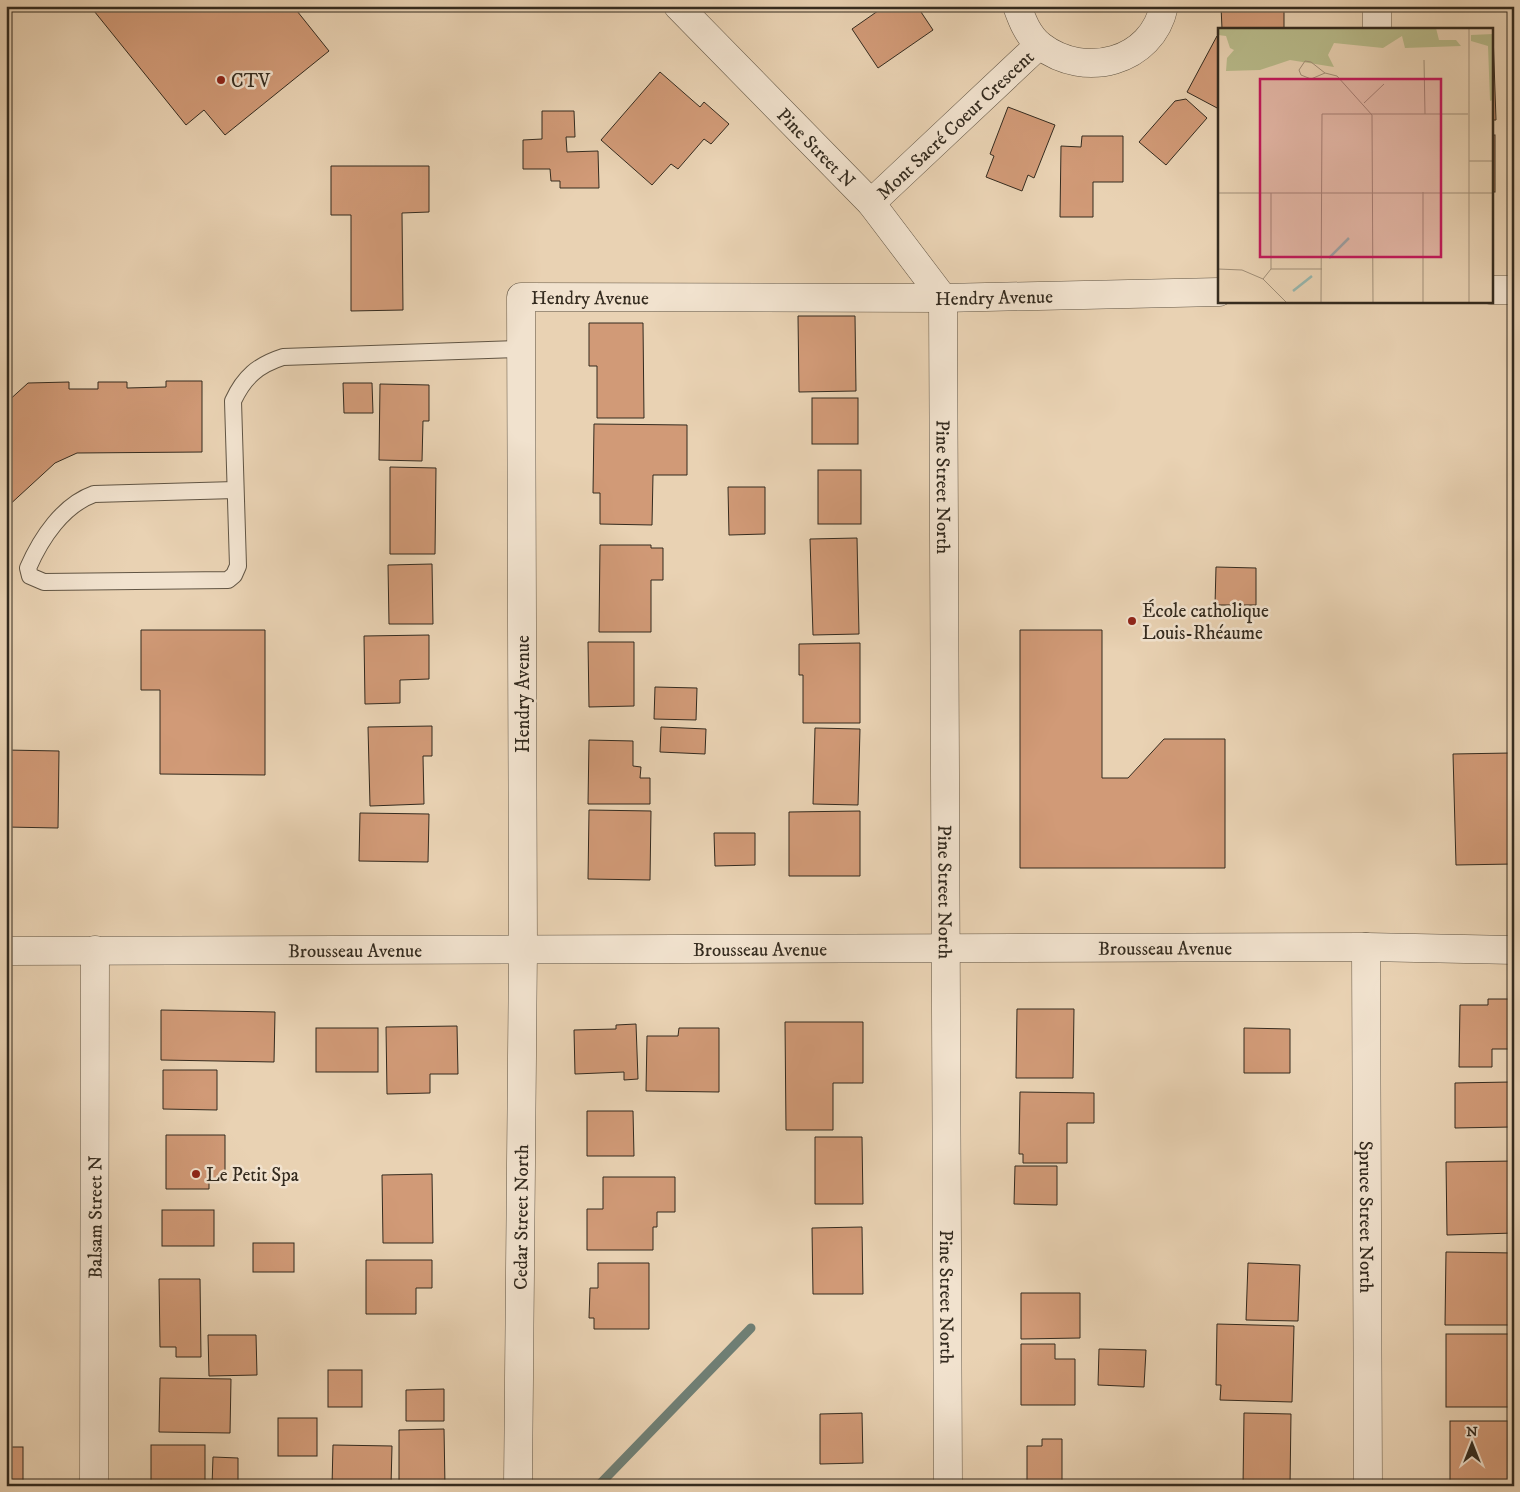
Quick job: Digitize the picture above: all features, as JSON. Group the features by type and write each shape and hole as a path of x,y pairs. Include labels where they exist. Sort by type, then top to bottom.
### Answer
{"street":[{"name":"Pine Street N","path":"678,6 871,203 944,298"},
{"name":"Mont Sacré Coeur Crescent","path":"1017,6 1023,24 1039,45 1060,58 1084,64 1108,62 1130,53 1149,37 1162,16 1164,6"},
{"path":"1377,6 1377,28"},
{"name":"Mont Sacré Coeur Crescent","path":"871,203 1039,45"},
{"path":"1492,290 1514,290"},
{"name":"Hendry Avenue","path":"523,949 521,297 944,298 1218,292"},
{"name":"Pine Street North","path":"944,298 948,1486"},
{"name":"Brousseau Avenue","path":"6,951 1366,947 1514,950"},
{"name":"Spruce Street North","path":"1366,947 1368,1486"},
{"name":"Cedar Street North","path":"518,1486 523,949"},
{"name":"Balsam Street N","path":"94,1486 95,950"}],"lane":[{"path":"235,490 94,494 80,499 68,507 34,552 28,568 30,576 44,582 228,580 234,575 238,566 233,401 240,385 252,371 269,361 283,356 521,349"}],"building":[{"name":"CTV","path":"90,6 293,6 329,51 225,135 204,110 186,125"},
{"path":"885,6 917,6 933,30 878,68 852,29"},
{"path":"1221,6 1284,6 1284,28 1222,28"},
{"path":"1492,33 1493,33 1496,120 1492,120"},
{"path":"1217,36 1218,36 1218,108 1187,92"},
{"path":"660,72 700,107 704,102 729,124 711,144 704,139 678,169 671,164 652,185 601,140"},
{"path":"1186,99 1207,118 1166,165 1139,142 1175,101"},
{"path":"1008,107 1055,125 1034,178 1028,175 1022,191 986,177 994,156 990,154"},
{"path":"542,111 574,111 575,137 566,137 567,152 598,151 599,188 560,188 560,181 551,181 550,169 523,169 523,140 542,139"},
{"path":"1492,135 1495,135 1495,192 1492,192"},
{"path":"1082,136 1123,136 1123,182 1093,182 1093,217 1060,217 1061,146 1081,147"},
{"path":"331,166 429,166 429,212 402,213 403,310 351,311 351,215 331,215"},
{"path":"798,316 855,316 856,391 799,392"},
{"path":"589,323 643,323 644,418 597,418 597,366 589,366"},
{"path":"166,381 202,381 202,452 77,453 55,463 6,508 6,416 10,413 6,409 6,403 28,383 69,382 69,389 98,389 98,382 127,382 127,388 166,387"},
{"path":"343,383 372,383 373,413 344,413"},
{"path":"380,384 429,385 429,421 423,421 422,461 379,460"},
{"path":"812,398 858,398 858,444 812,444"},
{"path":"594,424 687,425 687,475 653,475 652,525 600,524 600,493 593,493"},
{"path":"390,467 436,468 435,554 390,554"},
{"path":"818,470 861,470 861,524 818,524"},
{"path":"728,487 765,487 765,534 729,535"},
{"path":"857,538 859,634 813,635 810,539"},
{"path":"600,545 651,545 651,548 663,548 663,580 651,580 651,632 599,632"},
{"path":"432,564 433,624 389,624 388,565"},
{"path":"1216,567 1256,568 1256,605 1215,605"},
{"path":"141,630 265,630 265,775 160,774 160,690 141,690"},
{"path":"1020,630 1102,630 1102,778 1128,778 1164,739 1225,739 1225,868 1020,868"},
{"path":"429,635 429,679 400,680 400,703 365,704 364,636"},
{"path":"588,642 634,642 634,706 589,707"},
{"path":"860,643 860,723 803,723 803,675 799,675 799,644"},
{"path":"655,687 697,688 696,720 654,719"},
{"path":"432,726 432,756 423,756 424,804 370,806 368,727"},
{"path":"661,727 706,729 705,754 660,752"},
{"path":"815,728 860,729 858,805 813,804"},
{"path":"589,740 633,741 633,766 641,767 640,778 650,778 650,804 588,804"},
{"path":"6,750 59,751 58,828 6,827"},
{"path":"1510,753 1513,864 1456,865 1453,754"},
{"path":"589,810 651,811 650,880 588,879"},
{"path":"860,811 860,876 789,876 789,812"},
{"path":"360,813 429,814 428,862 359,861"},
{"path":"714,833 755,833 755,865 715,866"},
{"path":"1488,999 1514,999 1514,1049 1492,1049 1492,1067 1459,1067 1460,1005 1488,1005"},
{"path":"1017,1009 1074,1009 1073,1078 1016,1078"},
{"path":"161,1010 275,1012 274,1062 161,1060"},
{"path":"785,1022 863,1022 863,1083 833,1083 833,1130 786,1130"},
{"path":"636,1024 638,1079 624,1080 624,1072 575,1074 574,1030 616,1029 616,1025"},
{"path":"457,1026 458,1074 430,1074 430,1093 387,1094 386,1027"},
{"path":"316,1028 378,1028 378,1072 316,1072"},
{"path":"679,1028 719,1028 719,1092 646,1091 647,1036 678,1036"},
{"path":"1244,1028 1290,1029 1290,1073 1244,1073"},
{"path":"163,1070 217,1070 217,1110 163,1109"},
{"path":"1510,1082 1511,1127 1455,1128 1455,1083"},
{"path":"1020,1092 1094,1093 1094,1123 1067,1123 1067,1163 1023,1163 1023,1154 1019,1154"},
{"path":"587,1111 633,1111 634,1156 587,1156"},
{"path":"166,1135 225,1135 225,1181 209,1180 209,1189 166,1189"},
{"path":"815,1137 862,1137 863,1204 815,1204"},
{"path":"1514,1161 1514,1233 1447,1235 1446,1162"},
{"path":"1015,1166 1057,1166 1057,1205 1014,1204"},
{"path":"432,1174 433,1243 383,1243 382,1175"},
{"path":"603,1177 675,1177 675,1212 657,1212 657,1227 653,1227 653,1250 587,1250 587,1209 603,1209"},
{"path":"162,1210 214,1210 214,1246 162,1246"},
{"path":"862,1227 863,1294 813,1294 812,1228"},
{"path":"253,1243 294,1243 294,1272 253,1272"},
{"path":"1446,1252 1514,1253 1514,1325 1445,1325"},
{"path":"366,1260 432,1260 432,1288 416,1288 416,1314 366,1314"},
{"path":"598,1263 649,1263 649,1329 594,1329 594,1318 589,1318 590,1288 598,1288"},
{"path":"1248,1263 1300,1265 1298,1321 1246,1320"},
{"path":"159,1279 200,1279 201,1357 176,1357 176,1347 160,1347"},
{"path":"1021,1293 1080,1293 1080,1338 1021,1339"},
{"path":"1217,1324 1294,1326 1292,1402 1220,1400 1221,1385 1216,1385"},
{"path":"1446,1334 1514,1334 1514,1407 1446,1407"},
{"path":"208,1335 256,1335 257,1375 209,1376"},
{"path":"1021,1344 1055,1344 1055,1359 1075,1359 1075,1405 1021,1405"},
{"path":"1099,1349 1146,1350 1144,1387 1098,1385"},
{"path":"328,1370 362,1370 362,1407 328,1407"},
{"path":"160,1378 231,1379 230,1433 159,1432"},
{"path":"444,1389 444,1421 406,1421 406,1390"},
{"path":"862,1413 863,1463 820,1464 820,1414"},
{"path":"1244,1413 1291,1414 1290,1486 1243,1486"},
{"path":"278,1418 317,1418 317,1456 278,1456"},
{"path":"1450,1421 1508,1421 1508,1486 1450,1486"},
{"path":"444,1429 445,1486 399,1486 399,1430"},
{"path":"1042,1439 1062,1439 1062,1486 1027,1486 1027,1446 1042,1446"},
{"path":"151,1445 205,1445 205,1486 151,1486"},
{"path":"333,1445 392,1446 391,1486 332,1486"},
{"path":"6,1447 23,1447 23,1486 6,1486"},
{"path":"213,1457 238,1458 238,1486 212,1486"}],"waterway":[{"path":"598,1486 751,1328"}],"place":[{"name":"CTV","path":"221,80"},
{"name":"École catholique Louis-Rhéaume","path":"1132,621"},
{"name":"Le Petit Spa","path":"196,1174"}]}
